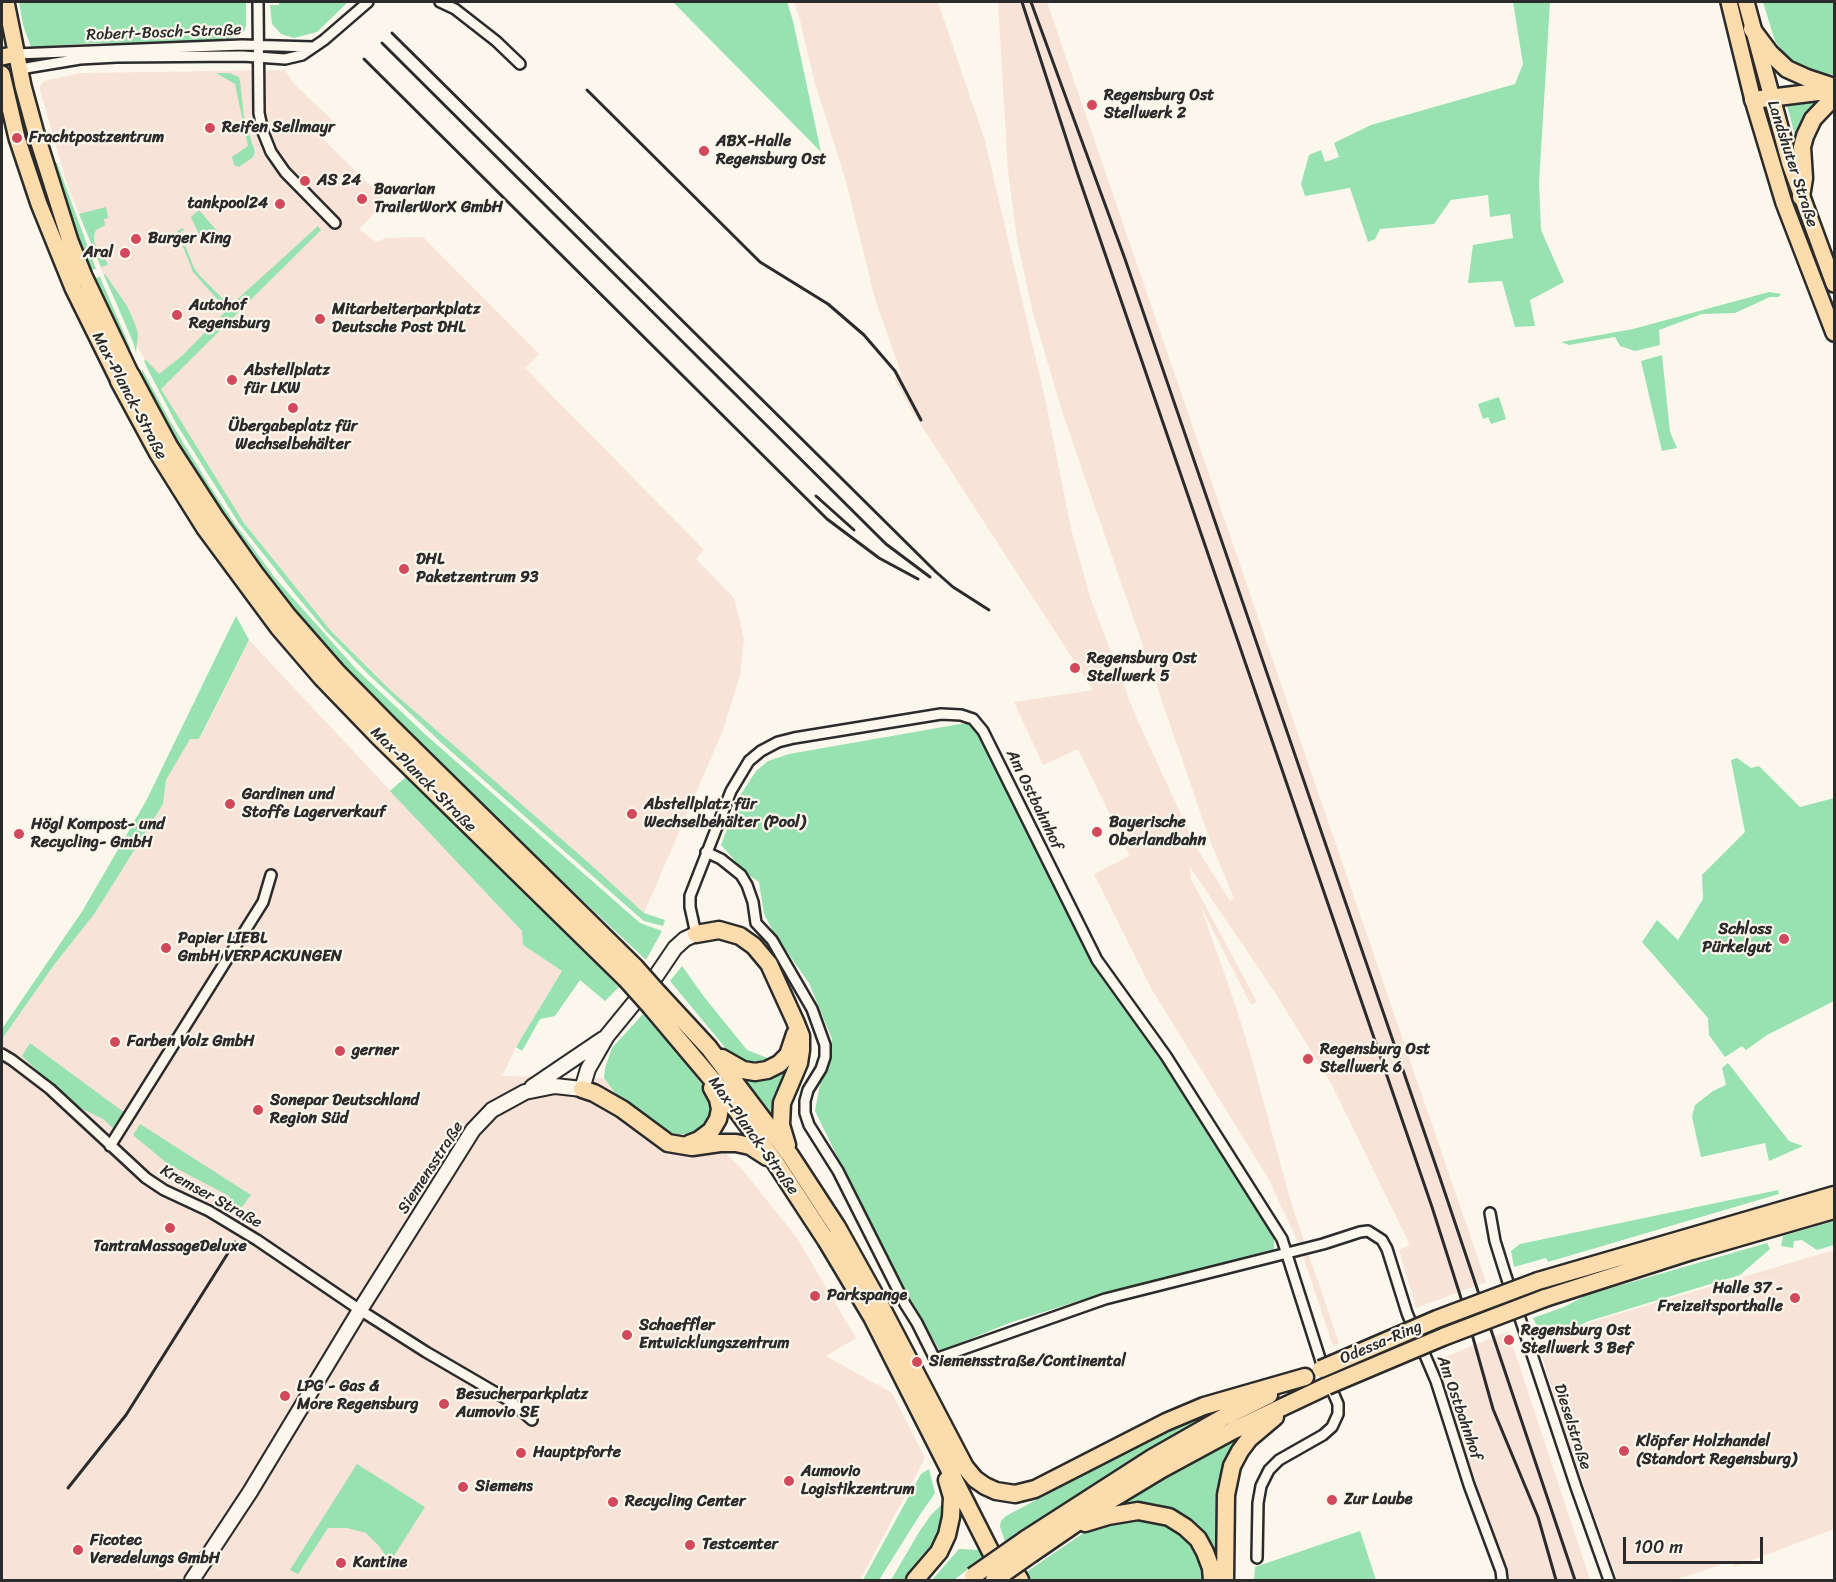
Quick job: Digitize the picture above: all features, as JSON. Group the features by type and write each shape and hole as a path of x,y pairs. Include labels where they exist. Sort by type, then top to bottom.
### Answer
{"highway":[{"path":"1752,29 1770,53 1787,69 1834,89"},
{"path":"1753,100 1834,89"},
{"path":"1801,197 1804,178 1802,147 1805,135 1813,119 1834,97"},
{"name":"Max-Planck-Straße","path":"125,378 158,453 205,528 244,583 322,678 378,736 630,973 655,1000 709,1048 783,1158 855,1287 930,1434"},
{"path":"582,1089 622,1109 668,1143 692,1147 736,1143 783,1158 781,1115 785,1092 799,1064 801,1036 769,964 754,946 740,936 719,930 696,934"},
{"name":"Max-Planck-Straße","path":"655,1000 695,1058 783,1158 837,1227 910,1362"},
{"path":"709,1048 726,1062 743,1070 755,1072 767,1070 779,1064 788,1055 795,1036 795,1021"},
{"path":"681,1146 699,1140 711,1131 718,1119 720,1109 718,1099 695,1058"},
{"name":"Odessa-Ring","path":"970,1578 1030,1545 1152,1458 1224,1417 1321,1369 1437,1319 1538,1281 1834,1195"},
{"name":"Odessa-Ring","path":"994,1581 1030,1545 1054,1537 1162,1469 1234,1430 1320,1389 1443,1337 1545,1298 1692,1251 1834,1210"},
{"path":"910,1362 965,1467 975,1479 985,1486 996,1491 1015,1494 1035,1489 1166,1422 1204,1406 1305,1377"},
{"path":"910,1362 973,1498 1020,1581"},
{"path":"1225,1581 1226,1496 1233,1466 1240,1451 1264,1425 1320,1389"},
{"path":"915,1581 939,1552 947,1535 951,1517 952,1497 930,1434"},
{"path":"930,1434 984,1541 1007,1581"},
{"path":"1054,1537 1108,1516 1138,1511 1155,1513 1169,1517 1185,1527 1197,1539 1211,1568 1212,1581"}],"main road":[{"name":"Max-Planck-Straße","path":"6,2 12,60 70,241 125,378"},
{"name":"Landshuter Straße","path":"1729,2 1753,100 1784,203 1834,333"},
{"name":"Landshuter Straße","path":"1746,2 1771,98 1801,197 1834,284"},
{"path":"2,74 12,60"},
{"name":"Max-Planck-Straße","path":"2,74 17,138 39,204 73,288 125,378"}],"street":[{"path":"258,2 258,52"},
{"name":"Robert-Bosch-Straße","path":"12,60 242,45 285,59 302,55 324,40 368,2"},
{"path":"440,2 463,15 520,64"},
{"name":"Robert-Bosch-Straße","path":"12,60 258,52"},
{"name":"Robert-Bosch-Straße","path":"258,52 259,113 271,152 285,172 335,223"},
{"name":"Am Ostbahnhof","path":"696,934 690,896 738,776 748,761 768,746 794,738 942,714 961,715 973,719 983,731 1097,960 1166,1056 1282,1239 1317,1351 1338,1404 1338,1414 1332,1426 1323,1435 1279,1460 1265,1477 1258,1503 1257,1558"},
{"name":"Am Ostbahnhof","path":"706,852 721,859 741,875 753,902 756,923 772,940 812,1009 825,1045 825,1057 821,1069 808,1090 805,1101 805,1113 809,1125 838,1171 935,1359 1105,1299 1323,1244 1360,1232 1368,1232 1382,1240 1387,1249 1407,1313 1436,1381 1469,1485 1501,1571 1502,1581"},
{"path":"110,1146 263,902 271,875"},
{"path":"582,1089 588,1069 607,1036 656,976 675,948 685,939 696,934"},
{"path":"525,1092 607,1036"},
{"name":"Kremser Straße","path":"2,1054 50,1089 146,1178 164,1190 209,1211 360,1310"},
{"name":"Siemensstraße","path":"192,1581 473,1130 492,1110 525,1092 555,1086 582,1089"},
{"name":"Dieselstraße","path":"1490,1213 1495,1241 1505,1273 1609,1581"},
{"path":"360,1310 510,1401 532,1420"}],"shaded area":[{"path":"794,2 938,2 985,141 1046,403 1071,529 1091,600 1136,717 1196,847 1230,901 1234,898 1212,846 1062,411 1033,313 1017,239 1008,171 998,2 1047,2 1486,1282 1416,1308 1399,1250 1410,1245 1331,1083 1274,991 1190,867 1191,879 1257,1002 1251,1005 1201,907 1251,1056 1292,1206 1339,1343 1333,1346 1299,1244 1268,1178 1151,988 1094,874 1130,856 1078,749 1043,765 1014,702 1093,690 912,411 894,378 901,374 875,299 846,181 814,80"},
{"path":"285,70 294,84 333,121 319,135 386,201 359,229 376,242 386,238 423,237 539,354 525,368 704,550 696,559 734,598 744,639 740,675 723,730 644,913 388,689 331,631 244,523 161,389 106,281 66,181 40,90 44,81 81,73"},
{"path":"249,640 522,931 523,945 562,971 516,1047 502,1076 604,1078 615,1093 666,1131 692,1134 701,1130 741,1168 797,1238 856,1338 826,1356 892,1393 925,1458 860,1580 2,1580 2,1039 54,965 95,913 163,804 166,780 190,738 200,739"},
{"path":"1834,1250 1834,1529 1734,1567 1732,1561 1675,1580 1617,1580 1563,1427 1538,1343 1568,1334 1591,1322"},
{"path":"1508,1331 1590,1580 1504,1580 1433,1362"}],"green space":[{"path":"19,2 246,2 246,26 239,35 220,42 97,43 31,47 23,25"},
{"path":"279,2 348,2 317,32 294,38 281,34 272,24 270,5 279,5"},
{"path":"673,2 787,2 821,152"},
{"path":"1513,2 1550,2 1539,183 1541,230 1564,282 1530,300 1535,326 1515,327 1502,281 1468,283 1473,245 1513,238 1510,214 1490,217 1488,195 1451,200 1434,224 1380,229 1375,239 1368,242 1350,188 1305,196 1301,184 1309,155 1321,150 1325,162 1339,157 1334,143 1371,125 1515,84 1523,64"},
{"path":"1763,2 1834,2 1834,75 1811,72 1796,64 1785,54 1775,41"},
{"path":"216,73 229,73 239,77 240,81 244,118 255,152 253,157 239,167 234,165 232,157 248,146 235,84"},
{"path":"1821,101 1796,139 1787,106"},
{"path":"1771,122 1814,252 1834,304 1834,317 1788,193 1767,124"},
{"path":"55,163 57,163 96,269 90,270 71,222"},
{"path":"106,207 108,218 104,219 105,225 96,230 94,235 94,241 101,256 104,256 108,265 101,267 79,214"},
{"path":"199,210 218,232 204,245 191,217"},
{"path":"318,226 321,230 161,389 244,523 331,631 389,689 644,913 665,920 663,926 644,921 638,916 446,747 326,631 238,522 177,425 147,368 144,361 146,360 159,374 183,355 227,310 193,272 177,231 183,228 184,230 180,232 194,268 230,306"},
{"path":"104,275 127,306 135,324 138,334 136,353"},
{"path":"100,277 134,358 132,365 94,278"},
{"path":"1769,292 1781,294 1779,297 1770,297 1735,313 1702,314 1659,330 1660,345 1635,351 1620,346 1615,337 1569,345 1561,342 1633,329"},
{"path":"1662,355 1670,432 1677,448 1662,451 1641,361"},
{"path":"142,369 170,421 211,488 276,579 357,670 427,736 640,923 662,931 646,960 544,866 340,667 297,618 202,487 142,385"},
{"path":"1499,397 1506,419 1491,424 1488,417 1483,419 1478,404"},
{"path":"236,616 249,640 199,739 190,739 166,780 163,804 95,913 54,965 2,1039 2,1029 83,910 146,801"},
{"path":"966,723 985,743 1099,974 1160,1057 1274,1238 1274,1249 1088,1298 1012,1322 940,1351 897,1279 815,1111 820,1084 831,1061 832,1039 809,983 774,933 764,914 759,882 747,874 721,845 738,799 756,771 768,761 789,754"},
{"path":"1737,758 1751,768 1759,766 1800,807 1834,798 1834,1001 1767,1035 1746,1050 1742,1046 1725,1057 1709,1035 1708,1018 1642,942 1657,920 1678,940 1703,899 1702,875 1745,832 1731,760"},
{"path":"407,776 619,987 605,1001 580,980 555,1016 540,1019 522,1051 516,1047 562,971 523,945 522,931 390,791"},
{"path":"682,966 747,1050 775,1061 749,1066 733,1057 670,981"},
{"path":"643,1014 661,1031 711,1096 714,1104 709,1122 701,1130 692,1134 666,1131 615,1093 604,1078 612,1048"},
{"path":"30,1043 125,1113 114,1129 103,1119 72,1104 22,1056"},
{"path":"793,1050 774,1119 742,1076"},
{"path":"1728,1063 1789,1141 1803,1146 1769,1161 1765,1143 1701,1157 1692,1117 1695,1105 1713,1091 1726,1085 1722,1068"},
{"path":"140,1124 251,1195 238,1212 229,1196 168,1164 133,1135"},
{"path":"1778,1190 1779,1194 1548,1262 1546,1258 1514,1267 1511,1251 1520,1244"},
{"path":"1834,1221 1834,1245 1817,1250 1802,1240 1794,1241 1793,1248 1781,1246 1783,1236"},
{"path":"1767,1243 1770,1249 1740,1275 1589,1321 1565,1332 1542,1337 1533,1318 1564,1307 1587,1295"},
{"path":"1211,1411 1215,1415 1139,1458 1005,1541 1000,1527 1001,1521 1006,1516 1183,1422"},
{"path":"1240,1434 1244,1438 1238,1446 1221,1577 1202,1537 1120,1508 1118,1503"},
{"path":"357,1464 425,1507 392,1559 386,1556 366,1533 347,1528 328,1528 298,1574 290,1570"},
{"path":"929,1469 935,1493 879,1580 863,1580 921,1474"},
{"path":"948,1498 939,1537 929,1554 909,1580 891,1580 919,1532 931,1515"},
{"path":"1115,1518 1162,1521 1192,1542 1207,1580 1026,1580 1022,1575 1085,1532"},
{"path":"1360,1531 1376,1580 1254,1580 1255,1567"},
{"path":"959,1549 980,1550 985,1556 954,1580 932,1580"}],"railway":[{"path":"1022,2 1077,172 1432,1207 1493,1409 1538,1517 1556,1580"},
{"path":"1031,2 1125,259 1440,1178 1575,1580"},
{"path":"392,33 936,572 953,587 989,610"},
{"path":"382,43 886,544 930,577"},
{"path":"364,59 827,519 879,558 918,579"},
{"path":"587,90 760,262 828,304 864,335 895,371 921,420"},
{"path":"816,496 854,530"},
{"path":"68,1488 126,1415 235,1242"}],"place":[{"name":"Regensburg Ost Stellwerk 2","path":"1092,105"},
{"name":"Reifen Sellmayr","path":"210,128"},
{"name":"Frachtpostzentrum","path":"17,138"},
{"name":"ABX-Halle Regensburg Ost","path":"704,151"},
{"name":"AS 24","path":"305,181"},
{"name":"Bavarian TrailerWorX GmbH","path":"362,199"},
{"name":"tankpool24","path":"280,204"},
{"name":"Burger King","path":"136,239"},
{"name":"Aral","path":"125,253"},
{"name":"Autohof Regensburg","path":"177,315"},
{"name":"Mitarbeiterparkplatz Deutsche Post DHL","path":"320,319"},
{"name":"Abstellplatz für LKW","path":"232,380"},
{"name":"Übergabeplatz für Wechselbehälter","path":"293,408"},
{"name":"DHL Paketzentrum 93","path":"404,569"},
{"name":"Regensburg Ost Stellwerk 5","path":"1075,668"},
{"name":"Gardinen und Stoffe Lagerverkauf","path":"230,804"},
{"name":"Abstellplatz für Wechselbehälter (Pool)","path":"632,814"},
{"name":"Bayerische Oberlandbahn","path":"1097,832"},
{"name":"Högl Kompost- und Recycling- GmbH","path":"19,834"},
{"name":"Schloss Pürkelgut","path":"1784,939"},
{"name":"Papier LIEBL GmbH VERPACKUNGEN","path":"166,948"},
{"name":"Farben Volz GmbH","path":"115,1042"},
{"name":"gerner","path":"340,1051"},
{"name":"Regensburg Ost Stellwerk 6","path":"1308,1059"},
{"name":"Sonepar Deutschland Region Süd","path":"258,1110"},
{"name":"TantraMassageDeluxe","path":"170,1228"},
{"name":"Parkspange","path":"815,1296"},
{"name":"Halle 37 - Freizeitsporthalle","path":"1795,1298"},
{"name":"Schaeffler Entwicklungszentrum","path":"627,1335"},
{"name":"Regensburg Ost Stellwerk 3 Bef","path":"1509,1340"},
{"name":"Siemensstraße/Continental","path":"917,1362"},
{"name":"LPG - Gas & More Regensburg","path":"285,1396"},
{"name":"Besucherparkplatz Aumovio SE","path":"444,1404"},
{"name":"Klöpfer Holzhandel (Standort Regensburg)","path":"1624,1451"},
{"name":"Hauptpforte","path":"521,1453"},
{"name":"Aumovio Logistikzentrum","path":"789,1481"},
{"name":"Siemens","path":"463,1487"},
{"name":"Zur Laube","path":"1332,1500"},
{"name":"Recycling Center","path":"613,1502"},
{"name":"Testcenter","path":"690,1545"},
{"name":"Ficotec Veredelungs GmbH","path":"78,1550"},
{"name":"Kantine","path":"341,1563"}]}
